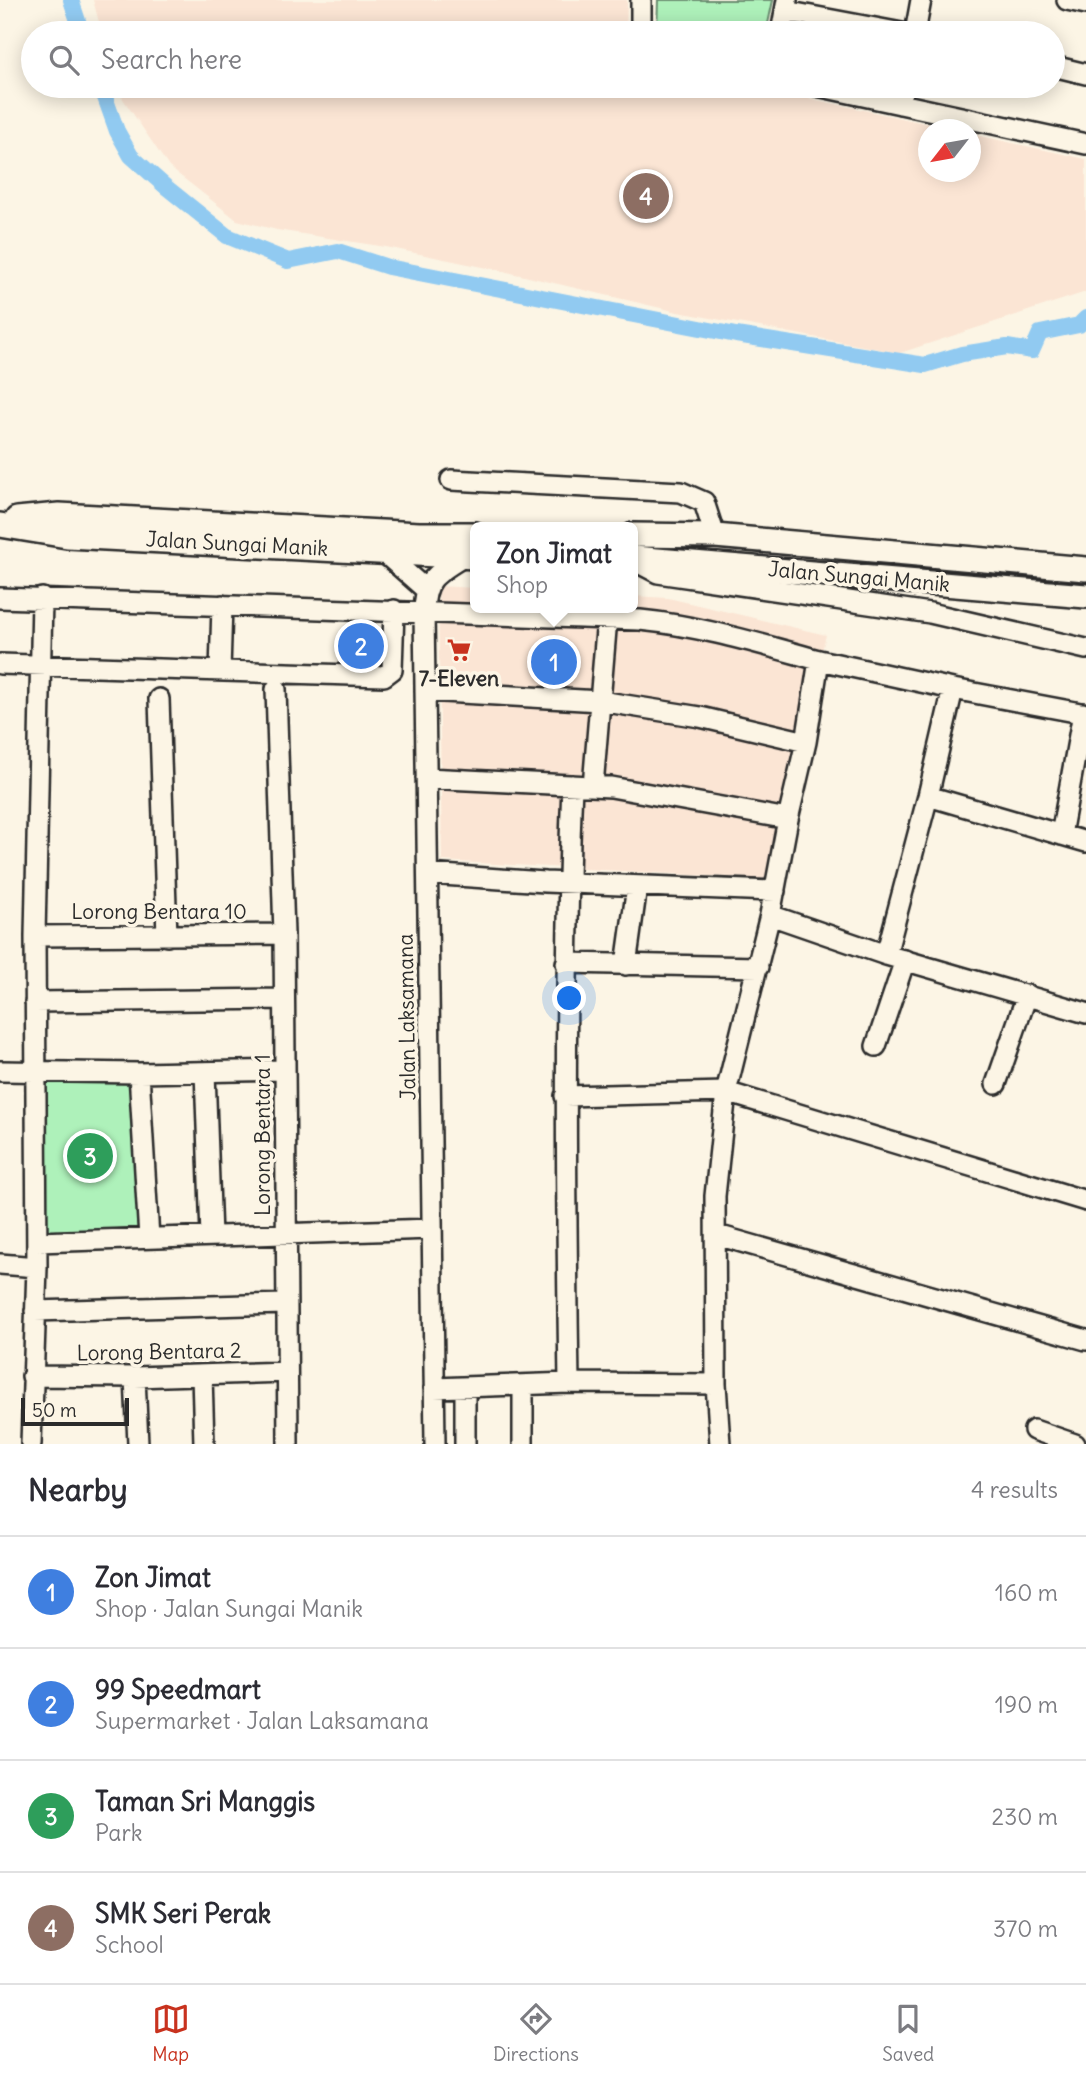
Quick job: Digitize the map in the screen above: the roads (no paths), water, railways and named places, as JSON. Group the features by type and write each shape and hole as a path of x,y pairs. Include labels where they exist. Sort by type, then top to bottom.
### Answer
{"main road":[{"name":"Jalan Sungai Manik","path":"0,523 59,515 419,534 470,534"},
{"name":"Jalan Sungai Manik","path":"0,523 67,536 469,556"},
{"name":"Jalan Sungai Manik","path":"638,535 715,536 1086,569"},
{"name":"Jalan Sungai Manik","path":"638,559 1086,596"}],"street":[{"path":"640,21 641,0"},
{"path":"917,21 921,0"},
{"path":"1067,0 1086,4"},
{"path":"786,5 852,21"},
{"path":"1065,69 1086,74"},
{"path":"913,98 1086,144"},
{"path":"451,480 681,492 704,502 715,536"},
{"path":"382,551 425,589 440,572 469,556"},
{"path":"638,562 658,573 930,613 1086,649"},
{"name":"Jalan Laksamana","path":"425,589 435,1444"},
{"path":"0,598 470,613"},
{"path":"31,1444 37,1267 35,936 42,598"},
{"path":"220,671 222,605"},
{"path":"0,664 388,675 392,670 394,610"},
{"path":"476,613 671,623 819,660 1085,714 1061,835"},
{"path":"593,786 607,618"},
{"path":"720,1444 716,1384 717,1168 726,1092 770,915 806,742 819,660"},
{"name":"Lorong Bentara 1","path":"276,689 284,934 288,1444"},
{"path":"876,1046 953,689"},
{"path":"425,691 600,701 701,717 806,742"},
{"path":"159,699 167,936"},
{"path":"426,778 593,786 788,819"},
{"path":"569,1383 565,1096 572,785"},
{"path":"928,796 1086,842"},
{"path":"428,874 775,891"},
{"path":"626,965 637,886"},
{"path":"770,915 896,958 1086,1013"},
{"name":"Lorong Bentara 10","path":"35,936 284,934"},
{"path":"566,963 758,967"},
{"path":"996,1084 1027,995"},
{"path":"35,1002 284,999"},
{"path":"0,1071 139,1073 285,1070"},
{"path":"205,1072 211,1236"},
{"path":"139,1073 149,1238"},
{"path":"565,1096 726,1092 1086,1201"},
{"path":"37,1241 432,1229"},
{"path":"717,1235 1086,1340"},
{"path":"0,1264 37,1267"},
{"path":"35,1311 286,1304"},
{"name":"Lorong Bentara 2","path":"32,1376 135,1377 287,1372"},
{"path":"202,1375 204,1444"},
{"path":"135,1377 138,1444"},
{"path":"435,1388 569,1383 716,1384"},
{"path":"523,1385 523,1444"},
{"path":"465,1387 465,1444"},
{"path":"1034,1430 1075,1444"}],"waterway":[{"path":"71,0 78,21"},
{"path":"105,98 117,131 131,156 227,236 288,261 338,251 388,267 736,335 925,365 962,354 1007,347 1032,351 1040,333 1079,325 1086,318"}],"place":[{"name":"SMK Seri Perak","path":"646,196"},
{"name":"99 Speedmart","path":"361,646"},
{"name":"7-Eleven","path":"459,650"},
{"name":"Zon Jimat","path":"554,662"},
{"name":"Taman Sri Manggis","path":"90,1156"}]}
